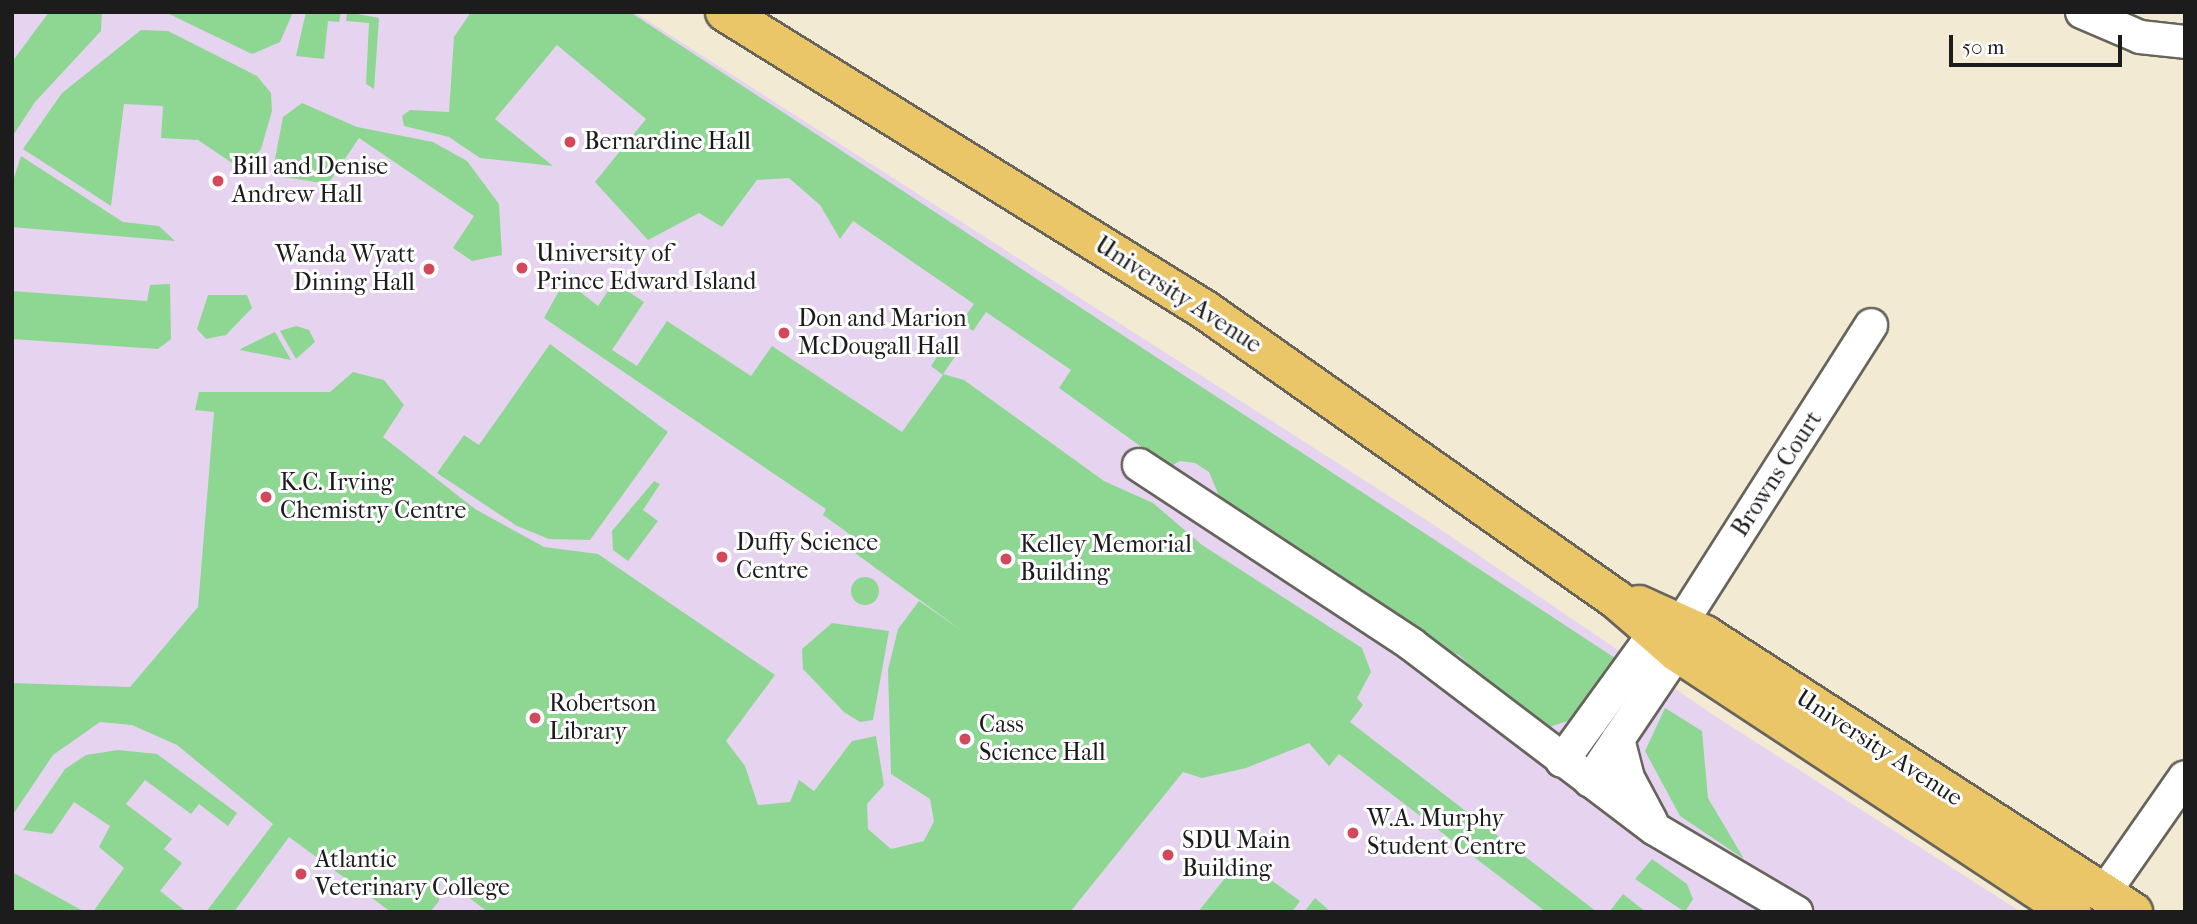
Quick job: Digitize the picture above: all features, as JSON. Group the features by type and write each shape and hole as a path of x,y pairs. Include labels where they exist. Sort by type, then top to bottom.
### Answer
{"main road":[{"name":"University Avenue","path":"725,12 1205,310 1616,600 2103,906"}],"street":[{"path":"2082,12 2140,37 2185,42"},
{"name":"Browns Court","path":"1671,636 1871,325"},
{"path":"1139,466 1411,644 1655,829 1796,912"},
{"path":"1590,781 1618,739 1671,636"},
{"path":"1562,761 1671,636"},
{"path":"1618,739 1628,778 1655,829"},
{"path":"2103,906 2185,777"}],"shaded area":[{"name":"University of Prince Edward Island","path":"12,12 634,12 1431,523 1718,718 2021,912 12,912"}],"green space":[{"path":"49,12 102,12 101,31 35,102 12,137 12,62"},
{"path":"165,12 293,12 280,42 252,54"},
{"path":"306,12 341,12 339,22 328,21 324,59 296,56"},
{"path":"347,12 379,18 374,89 366,84 369,23 346,21"},
{"path":"471,12 630,12 1615,658 1610,672 1574,719 1540,730 1459,655 1429,644 1224,508 1209,472 1195,463 1180,461 1154,476 1150,453 1059,388 1071,370 986,312 973,331 961,322 974,304 853,221 840,239 820,205 789,178 757,180 722,227 699,213 648,240 595,182 646,119 557,45 495,119 553,166 480,158 449,137 404,126 402,116 410,110 449,112 454,37"},
{"path":"141,30 168,31 257,76 271,93 272,111 261,149 244,171 198,140 161,138 163,106 124,104 111,206 23,149 62,93"},
{"path":"302,103 357,127 433,142 467,161 499,204 502,255 472,261 453,248 474,216 359,138 328,184 272,175 283,117"},
{"path":"21,156 123,222 159,226 175,241 12,227 12,184"},
{"path":"565,280 598,306 614,282 644,302 612,350 637,366 667,321 751,376 772,346 902,432 943,375 931,366 946,343 959,351 943,374 964,380 1104,481 1153,503 1202,545 1362,648 1371,672 1357,698 1363,705 1350,722 1597,912 1546,912 1339,754 1329,766 1309,743 1246,768 1202,778 1183,772 1070,912 488,912 440,876 439,901 430,912 391,912 289,837 234,912 206,912 273,824 177,745 132,725 100,722 53,755 12,816 12,683 130,687 198,607 214,412 195,410 199,392 330,392 353,372 384,380 404,405 383,437 475,509 544,547 598,554 775,675 726,741 745,766 758,805 790,802 799,780 814,791 852,741 876,736 884,785 867,804 868,829 891,849 924,841 934,821 930,799 891,774 888,670 898,629 919,601 964,632 848,548 855,538 823,515 826,509 544,318"},
{"path":"170,284 171,339 158,349 12,339 12,291 147,301 150,285"},
{"path":"208,295 247,295 252,308 226,335 206,339 197,329"},
{"path":"296,326 309,330 315,342 296,359 280,331"},
{"path":"275,332 291,360 240,350 242,348"},
{"path":"550,344 668,432 590,540 549,539 517,526 437,473 464,435 479,445"},
{"path":"654,481 660,484 643,510 658,521 628,561 613,550 612,531"},
{"path":"865,577 875,581 879,591 875,601 865,605 855,601 851,591 855,581"},
{"path":"832,623 889,631 873,720 860,722 844,712 803,669 802,649"},
{"path":"1665,708 1702,731 1708,798 1744,859 1680,816 1645,751"},
{"path":"118,750 157,754 237,813 228,826 199,804 191,814 145,780 126,804 172,839 164,849 182,863 160,891 187,912 93,912 124,868 99,847 110,826 74,802 52,834 23,830 65,769 86,755"},
{"path":"1241,858 1300,901 1292,912 1198,912"},
{"path":"1652,859 1687,884 1693,899 1685,912 1635,879"},
{"path":"12,872 85,912 12,912"},
{"path":"1623,894 1646,912 1609,912"},
{"path":"1315,898 1331,912 1304,912"}],"place":[{"name":"Bernardine Hall","path":"570,142"},
{"name":"Bill and Denise Andrew Hall","path":"218,181"},
{"name":"University of Prince Edward Island","path":"522,268"},
{"name":"Wanda Wyatt Dining Hall","path":"429,269"},
{"name":"Don and Marion McDougall Hall","path":"784,333"},
{"name":"K.C. Irving Chemistry Centre","path":"266,497"},
{"name":"Duffy Science Centre","path":"722,557"},
{"name":"Kelley Memorial Building","path":"1006,559"},
{"name":"Robertson Library","path":"535,718"},
{"name":"Cass Science Hall","path":"965,739"},
{"name":"W.A. Murphy Student Centre","path":"1353,833"},
{"name":"SDU Main Building","path":"1168,855"},
{"name":"Atlantic Veterinary College","path":"301,874"}]}
